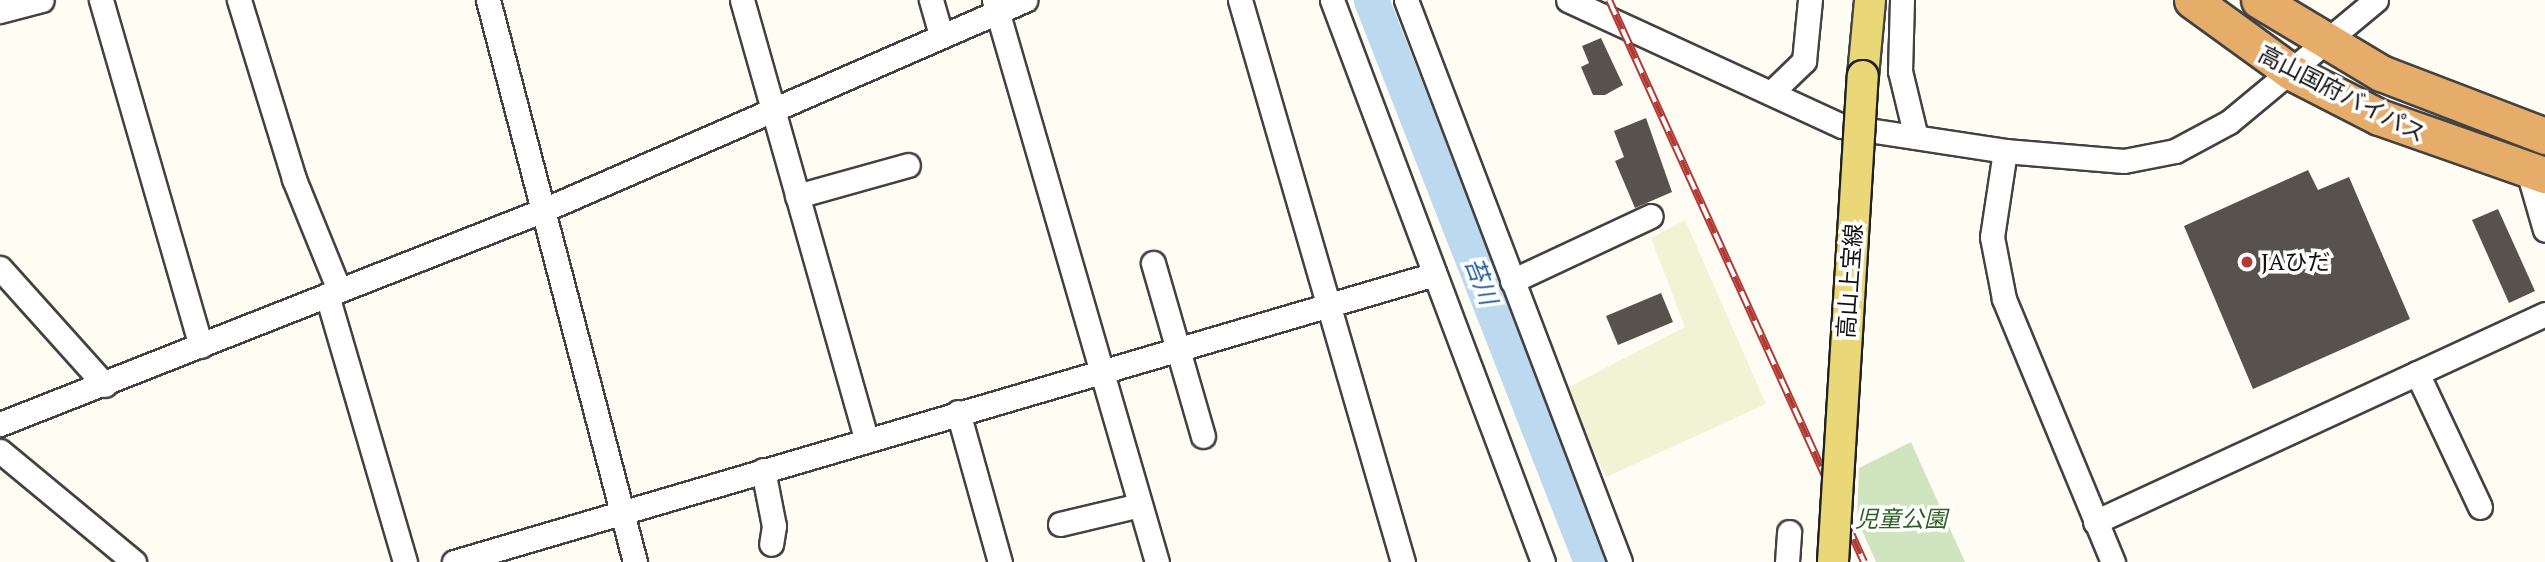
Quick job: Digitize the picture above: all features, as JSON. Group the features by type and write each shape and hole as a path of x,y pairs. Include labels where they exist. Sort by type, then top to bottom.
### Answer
{"highway":[{"name":"高山国府バイパス","path":"2192,0 2291,72 2430,140 2536,173"},
{"name":"高山国府バイパス","path":"2259,0 2325,44 2432,97 2545,136"}],"main road":[{"name":"高山上宝線","path":"1833,562 1870,0"}],"street":[{"path":"0,11 42,0"},
{"path":"101,0 201,346"},
{"path":"239,0 333,293 405,562"},
{"path":"488,0 546,209 620,512 635,562"},
{"path":"742,0 867,440"},
{"path":"931,0 941,36"},
{"path":"0,424 105,385 546,209 941,36 996,6 1025,0"},
{"path":"1240,0 1403,562"},
{"path":"1332,0 1543,562"},
{"path":"1406,0 1620,562"},
{"path":"1568,0 1774,90 1843,126 2005,151 2104,160 2175,151 2229,122 2376,0"},
{"path":"1774,90 1804,61 1810,0"},
{"path":"1902,0 1900,71 1916,137"},
{"path":"996,6 1157,562"},
{"path":"2005,151 1993,208 1996,269 2113,562"},
{"path":"797,196 908,165"},
{"path":"2536,173 2545,230"},
{"path":"1512,281 1651,216"},
{"path":"1153,263 1203,436"},
{"path":"0,268 105,385"},
{"path":"454,562 1436,274"},
{"path":"2095,522 2545,314"},
{"path":"2417,373 2480,507"},
{"path":"958,412 1000,562"},
{"path":"0,451 134,562"},
{"path":"763,471 774,526 771,544"},
{"path":"1060,524 1140,505"},
{"path":"1787,562 1789,532"}],"green space":[{"path":"1685,220 1766,404 1606,477 1565,389 1685,327 1651,238"},
{"name":"児童公園","path":"1911,442 1965,562 1876,562 1857,519 1859,468"}],"building":[{"path":"1601,38 1623,85 1605,95 1593,95 1581,67 1589,63 1582,46"},
{"path":"1646,118 1672,192 1635,208 1615,161 1624,157 1614,131"},
{"path":"2308,170 2318,190 2349,177 2410,319 2253,389 2184,226"},
{"path":"2498,209 2535,291 2509,303 2472,220"},
{"path":"1661,293 1673,322 1618,345 1606,316"}],"waterway":[{"name":"苔川","path":"1371,0 1591,562"}],"railway":[{"path":"1609,0 1864,562"}],"place":[{"name":"JAひだ","path":"2247,262"}]}
